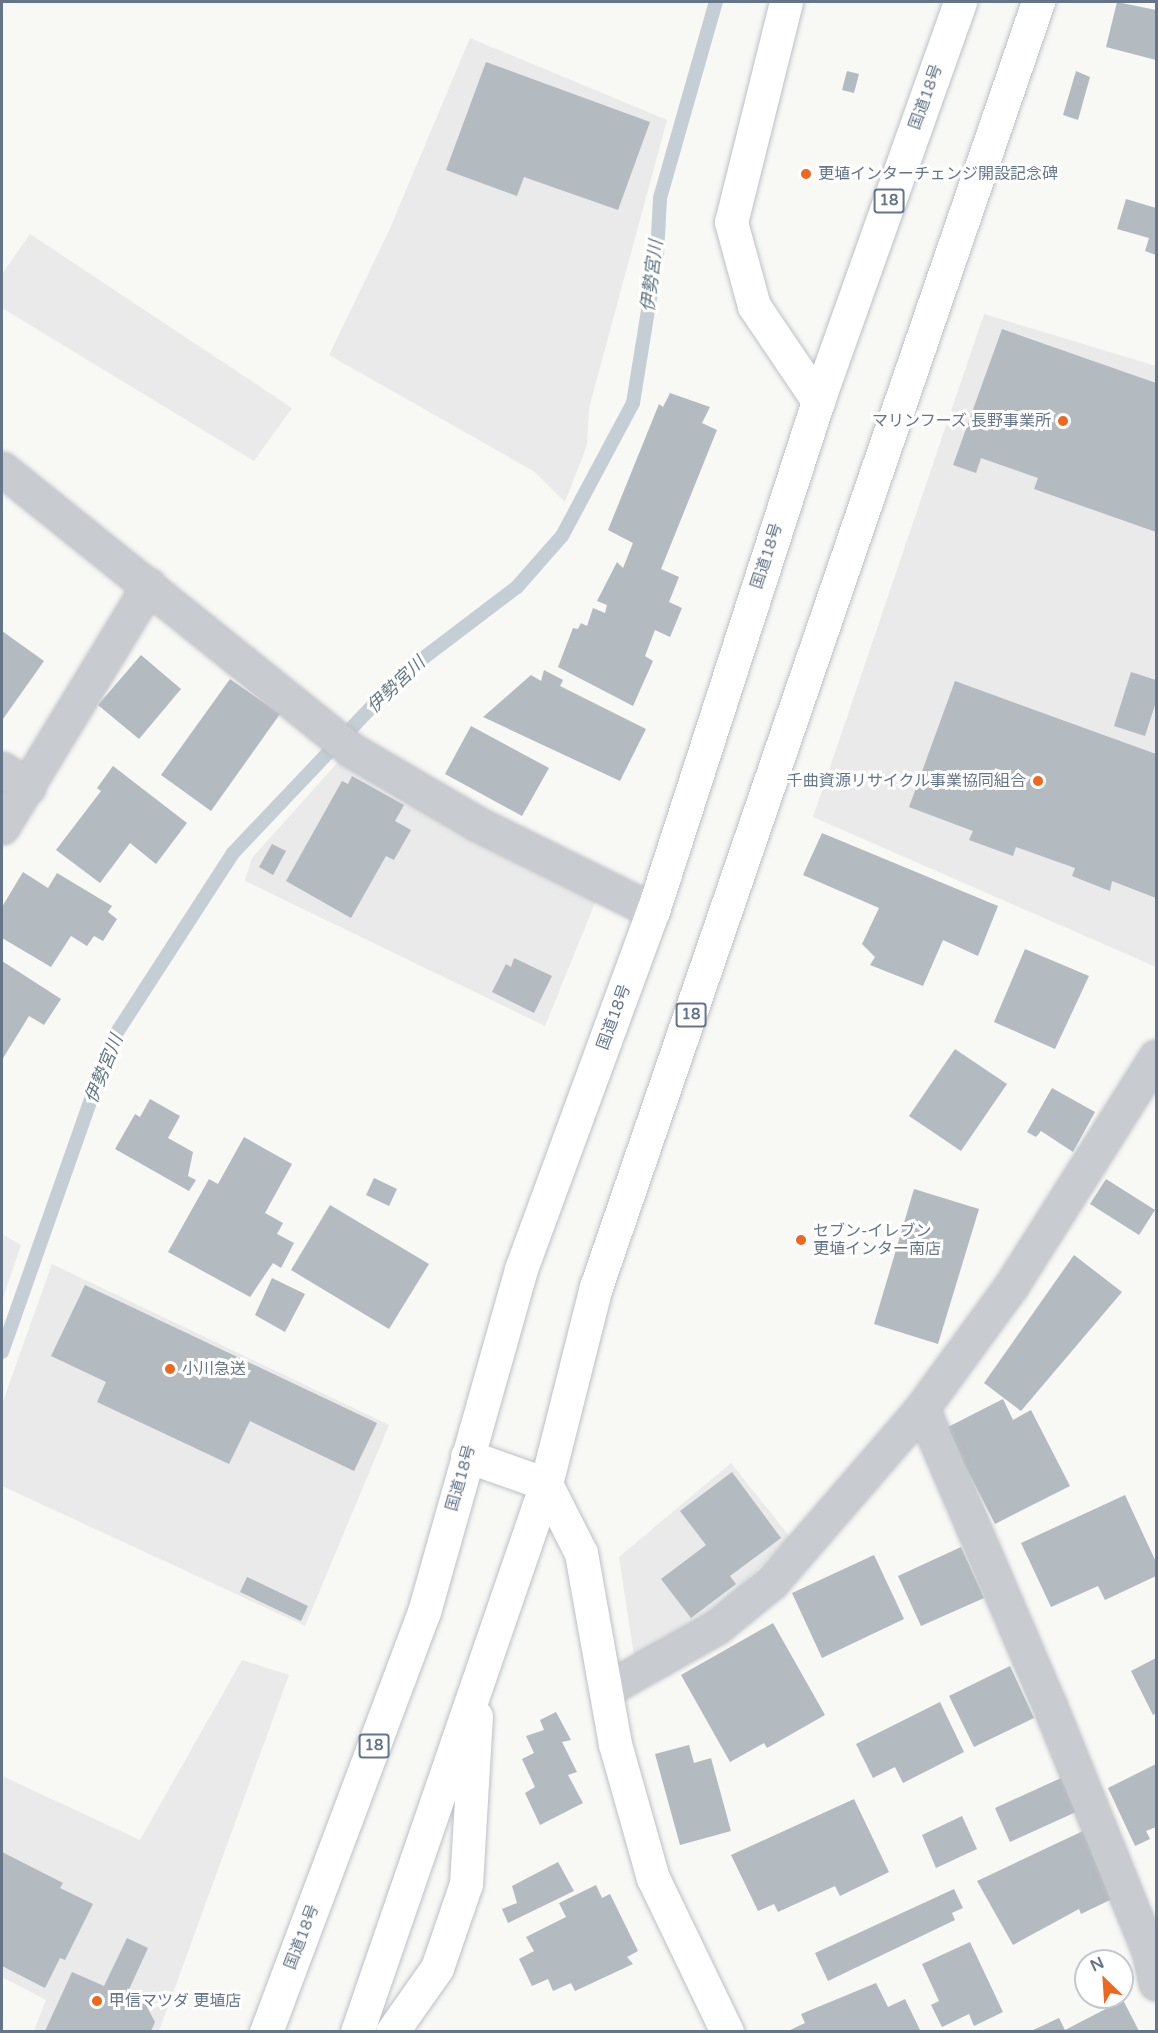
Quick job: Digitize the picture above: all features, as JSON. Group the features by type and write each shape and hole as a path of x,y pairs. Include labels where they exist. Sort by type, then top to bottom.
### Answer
{"main road":[{"path":"786,2 731,222 754,306 818,400"},
{"path":"938,65 950,2"},
{"name":"国道18号","path":"266,2031 424,1612 521,1269 653,911 818,400 960,2"},
{"name":"18","path":"357,2031 546,1484 596,1287 1038,2"},
{"path":"467,1456 546,1484 581,1553 615,1744 653,1878 727,2031"},
{"path":"392,2031 437,1968 466,1884 476,1685"}],"street":[{"path":"2,469 149,585 338,741 476,823 653,911"},
{"path":"2,827 149,585"},
{"path":"2,769 28,787"},
{"path":"607,1689 717,1627 772,1582 922,1408 1011,1286 1156,1057"},
{"path":"922,1408 1153,1942 1156,1983"}],"shaded area":[{"path":"470,38 667,120 589,408 587,445 565,502 535,472 329,355 388,233"},
{"path":"30,234 292,408 254,461 2,308 2,274"},
{"path":"984,314 1156,366 1156,967 813,817"},
{"path":"338,762 597,898 545,1026 245,881 252,858"},
{"path":"2,1234 21,1245 2,1301"},
{"path":"52,1264 389,1425 305,1626 2,1486 2,1404"},
{"path":"731,1463 790,1537 704,1623 634,1656 619,1557"},
{"path":"242,1660 289,1675 159,2031 34,2031 46,2000 2,1977 2,1776 140,1840"}],"building":[{"path":"1117,2 1156,10 1156,60 1106,47"},
{"path":"486,62 650,122 618,210 524,177 517,196 446,170"},
{"path":"847,71 859,74 854,93 842,90"},
{"path":"1076,71 1090,77 1078,120 1063,115"},
{"path":"1126,199 1156,208 1156,255 1145,251 1149,238 1117,229"},
{"name":"マリンフーズ 長野事業所","path":"1002,329 1156,383 1156,532 1034,489 1038,478 981,458 976,473 953,465"},
{"path":"670,393 710,407 702,423 717,430 661,569 679,577 669,602 682,608 670,637 655,630 645,656 653,661 633,706 558,667 573,628 578,629 581,623 587,626 593,608 605,613 607,605 597,601 617,562 623,568 633,543 608,530 659,404 663,407"},
{"path":"2,631 44,661 3,719 2,718"},
{"path":"141,655 181,689 139,739 98,705"},
{"path":"544,670 563,680 560,686 646,729 620,781 483,717 531,675 541,681"},
{"path":"1131,672 1156,680 1156,702 1145,736 1114,726"},
{"path":"230,679 280,714 211,811 161,775"},
{"name":"千曲資源リサイクル事業協同組合","path":"955,681 1156,754 1156,898 1112,881 1110,891 1072,876 1075,868 1016,847 1013,856 969,840 973,831 909,807"},
{"path":"471,726 549,768 522,816 445,774"},
{"path":"113,766 187,823 156,864 130,843 100,883 56,850 101,791 97,788"},
{"path":"352,776 404,805 395,821 411,830 394,860 386,856 351,918 286,881 342,781 348,784"},
{"path":"822,833 998,906 978,956 943,940 923,986 870,965 875,957 862,944 879,908 803,875"},
{"path":"272,844 286,851 273,875 259,867"},
{"path":"23,872 48,888 57,873 112,906 108,912 117,919 103,941 94,936 87,946 71,936 51,967 2,938 2,907"},
{"path":"1025,949 1089,976 1055,1049 994,1022"},
{"path":"514,958 552,976 534,1013 492,992 506,964 511,967"},
{"path":"2,961 61,999 44,1025 29,1016 2,1060"},
{"path":"955,1049 1007,1084 961,1151 909,1116"},
{"path":"1052,1088 1095,1112 1073,1152 1041,1131 1036,1137 1027,1132"},
{"path":"150,1099 180,1116 168,1138 193,1152 188,1176 196,1180 189,1191 115,1149 135,1114 140,1117"},
{"path":"244,1137 292,1164 265,1213 283,1223 277,1234 294,1243 281,1268 273,1263 250,1297 168,1252 209,1179 218,1184"},
{"path":"374,1178 397,1189 389,1206 366,1195"},
{"path":"1106,1179 1155,1210 1139,1235 1090,1204"},
{"path":"914,1189 979,1209 938,1344 874,1324"},
{"path":"330,1205 429,1264 389,1329 291,1270"},
{"path":"1074,1255 1122,1292 1021,1411 984,1383"},
{"path":"272,1278 305,1294 285,1332 255,1315"},
{"name":"小川急送","path":"85,1285 377,1423 354,1471 250,1421 229,1464 97,1402 106,1382 51,1356"},
{"path":"1003,1399 1013,1420 1031,1410 1070,1486 995,1524 946,1428"},
{"path":"732,1472 781,1538 730,1576 736,1584 691,1618 661,1579 706,1545 680,1511"},
{"path":"1125,1495 1156,1562 1156,1576 1105,1600 1098,1586 1051,1607 1021,1543"},
{"path":"961,1547 984,1598 921,1626 898,1576"},
{"path":"874,1555 904,1619 822,1658 792,1593"},
{"path":"247,1577 308,1606 301,1621 240,1592"},
{"path":"773,1623 825,1715 767,1748 764,1743 730,1762 681,1675"},
{"path":"1156,1658 1156,1713 1153,1715 1131,1671"},
{"path":"1010,1666 1034,1718 974,1747 949,1696"},
{"path":"940,1702 964,1752 903,1783 895,1767 873,1778 856,1744"},
{"path":"556,1712 571,1740 562,1742 577,1772 568,1775 583,1803 540,1825 525,1793 535,1787 522,1759 534,1753 526,1736 544,1730 540,1720"},
{"path":"689,1745 694,1763 711,1758 731,1831 680,1845 655,1754"},
{"path":"1156,1764 1156,1827 1146,1831 1150,1839 1135,1846 1108,1788"},
{"path":"1061,1778 1076,1812 1010,1842 995,1808"},
{"path":"854,1799 889,1872 840,1896 835,1886 778,1912 774,1904 758,1911 731,1855"},
{"path":"962,1816 977,1849 936,1868 922,1835"},
{"path":"1083,1831 1114,1898 1081,1914 1079,1909 1013,1945 977,1881"},
{"path":"2,1852 63,1883 60,1888 93,1904 65,1960 60,1958 45,1988 2,1966"},
{"path":"558,1862 574,1891 508,1923 502,1909 517,1903 512,1886"},
{"path":"596,1885 602,1898 610,1894 638,1951 627,1957 633,1964 575,1991 571,1983 553,1991 548,1979 532,1986 519,1959 534,1951 526,1937 566,1917 559,1903"},
{"path":"954,1889 963,1908 952,1913 955,1920 828,1981 815,1953"},
{"name":"甲信マツダ 更埴店","path":"127,1938 148,1948 126,1996 146,2005 155,2022 151,2031 45,2031 72,1972 104,1986"},
{"path":"970,1942 1003,2012 974,2026 969,2014 942,2027 931,2005 939,2001 922,1964"},
{"path":"876,1983 888,2007 905,1999 920,2030 788,2031 805,2023 801,2014"},
{"path":"1106,2009 1128,2009 1139,2031 1031,2031 1059,2018 1065,2030"}],"waterway":[{"name":"伊勢宮川","path":"2,1352 112,1040 233,853 405,672 517,587 562,536 633,403 657,254 660,198 716,2"}],"place":[{"name":"更埴インターチェンジ開設記念碑","path":"806,174"},
{"name":"マリンフーズ 長野事業所","path":"1063,421"},
{"name":"千曲資源リサイクル事業協同組合","path":"1038,781"},
{"name":"セブン-イレブン 更埴インター南店","path":"801,1240"},
{"name":"小川急送","path":"170,1369"},
{"name":"甲信マツダ 更埴店","path":"97,2001"}]}
